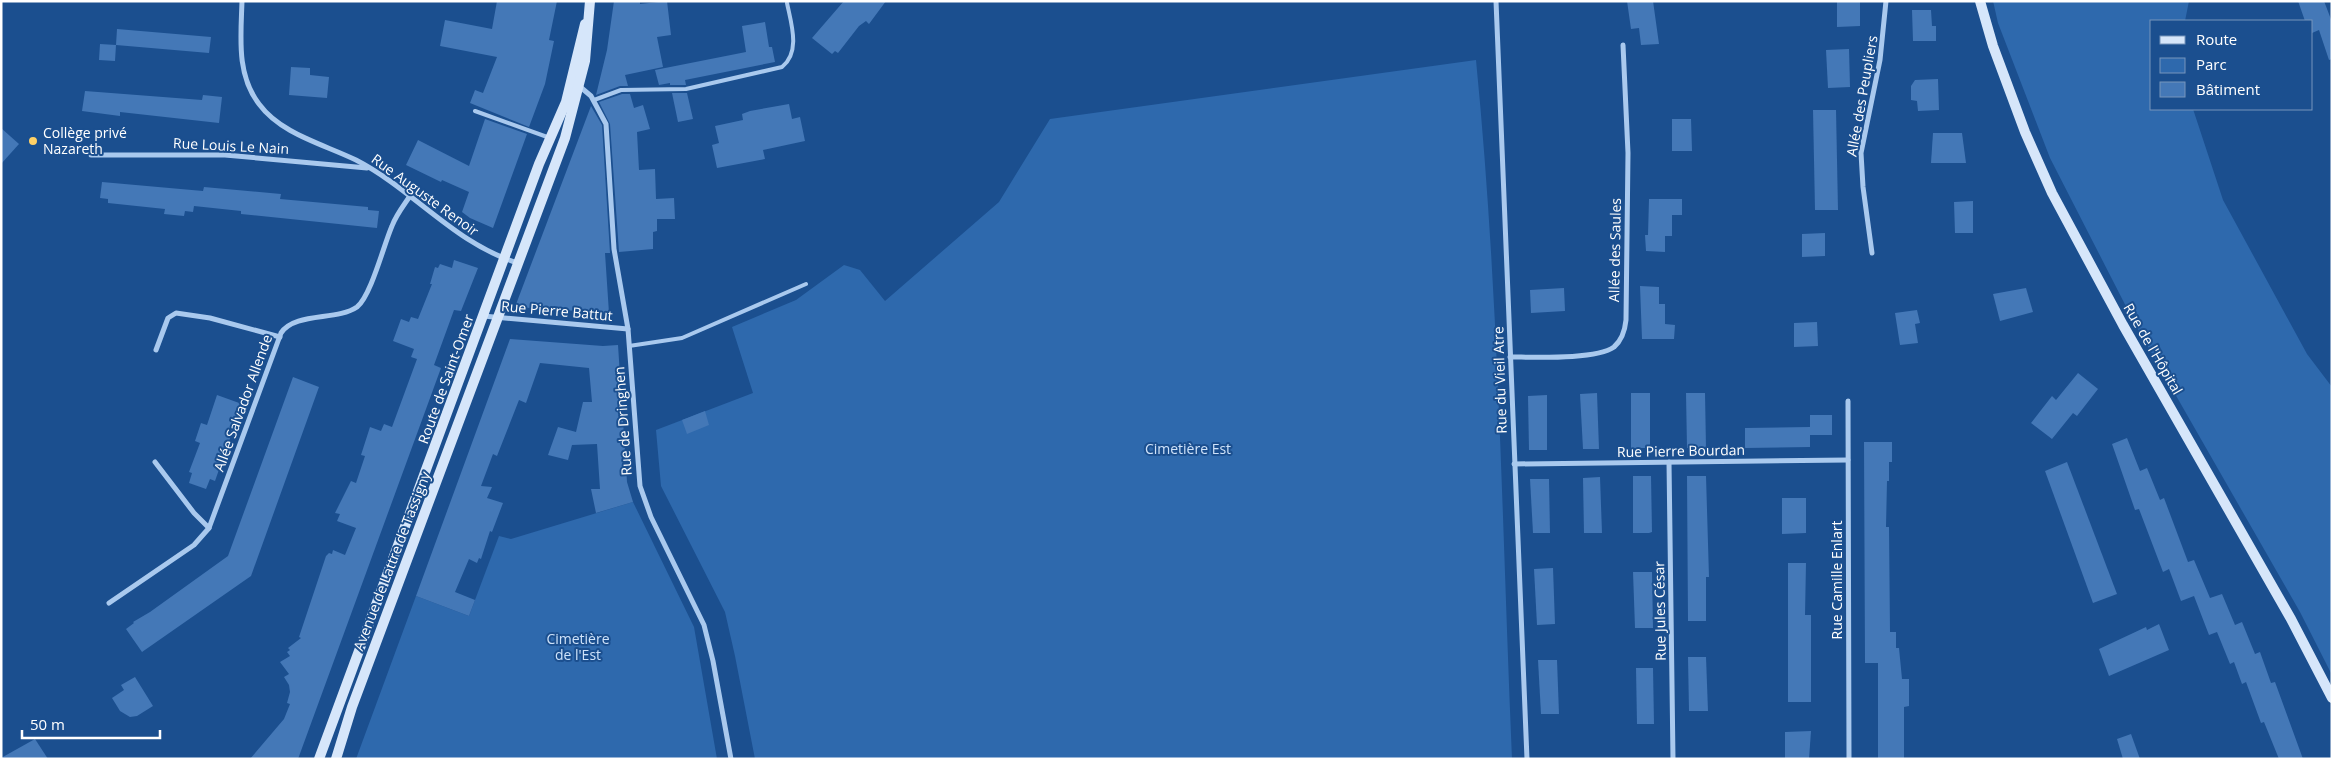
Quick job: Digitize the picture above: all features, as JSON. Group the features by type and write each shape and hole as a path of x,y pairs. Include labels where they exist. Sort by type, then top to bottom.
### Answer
{"main road":[{"name":"Rue de l'Hôpital","path":"1980,1 2002,74 2052,193 2123,325 2304,643 2332,698"},
{"name":"Route de Saint-Omer","path":"499,318 565,138 589,4"},
{"name":"Route de Saint-Omer","path":"320,759 504,259 550,138 576,83"},
{"name":"Avenue de Lattre de Tassigny","path":"336,759 359,689 499,318"}],"street":[{"name":"Rue Auguste Renoir","path":"242,1 243,68 248,86 258,103 272,119 289,130 370,168 410,196 466,240 504,259 518,263"},
{"name":"Rue du Vieil Atre","path":"1496,1 1527,759"},
{"name":"Allée des Peupliers","path":"1872,253 1862,187 1861,152 1880,60 1886,1"},
{"name":"Allée des Saules","path":"1510,358 1596,354 1614,346 1624,334 1628,152 1623,45"},
{"name":"Rue de Dringhen","path":"576,83 588,92 594,100 606,124 614,249 628,329 640,486 647,507 704,625 713,660 730,759"},
{"name":"Rue Louis Le Nain","path":"91,156 225,155 370,168"},
{"name":"Allée Salvador Allende","path":"109,603 194,545 209,528 284,329 306,320 342,314 361,302 393,223 410,196"},
{"path":"156,350 168,318 176,313 210,318 280,337"},
{"name":"Rue Pierre Battut","path":"483,316 628,329"},
{"name":"Rue Camille Enlart","path":"1848,402 1849,759"},
{"name":"Rue Pierre Bourdan","path":"1514,464 1848,460"},
{"path":"155,462 194,513 209,528"},
{"name":"Rue Jules César","path":"1669,462 1673,759"}],"lane":[{"path":"594,100 621,90 686,89 782,67 790,59 793,46 793,33 787,3"},
{"path":"475,111 550,138"},
{"path":"629,346 671,341 690,335 806,284"}],"green space":[{"path":"1993,1 2189,1 2185,20 2150,20 2150,110 2193,110 2223,200 2307,354 2332,387 2332,675 2300,612 2135,324 2050,158 1998,23"},
{"name":"Cimetière Est","path":"1476,60 1484,147 1495,322 1512,759 755,759 725,612 661,486 656,430 753,393 732,327 796,300 844,265 860,270 885,301 999,202 1050,119"},
{"name":"Cimetière de l'Est","path":"633,502 694,627 717,759 356,759 416,596 469,616 499,536 511,539"}],"building":[{"path":"497,1 557,1 549,40 554,41 545,84 529,127 470,103 475,90 483,93 497,57 440,46 445,20 492,29"},
{"path":"614,1 640,1 640,4 667,1 671,35 657,37 663,67 625,75 628,86 620,86 596,95 607,50"},
{"path":"844,1 886,1 869,24 866,21 859,26 838,53 835,51 832,54 812,38"},
{"path":"1627,1 1653,1 1659,44 1641,45 1639,28 1631,29"},
{"path":"1837,1 1860,1 1860,26 1837,27"},
{"path":"2298,1 2324,1 2332,22 2332,59 2329,60 2319,30 2313,33 2313,20 2305,20"},
{"path":"1912,10 1931,10 1932,26 1936,26 1936,41 1913,41"},
{"path":"765,22 769,47 772,47 775,62 685,80 686,85 670,85 670,83 659,85 655,70 746,52 742,26"},
{"path":"117,29 211,37 209,53 116,45"},
{"path":"100,44 116,45 115,61 99,60"},
{"path":"1849,49 1850,87 1828,88 1826,50"},
{"path":"291,67 310,68 310,75 329,77 327,98 289,95"},
{"path":"1938,79 1939,110 1918,111 1917,101 1911,100 1911,86 1915,80"},
{"path":"85,91 202,100 203,95 222,97 219,123 120,112 120,116 82,111"},
{"path":"672,93 687,93 693,119 678,122"},
{"path":"622,94 630,94 634,108 643,105 650,129 637,132 639,170 655,169 656,199 674,198 675,219 657,219 657,231 653,232 653,249 619,252 610,124 599,102"},
{"path":"789,104 792,119 800,117 805,141 763,150 765,159 717,168 712,145 719,143 715,126 743,120 742,114 750,111"},
{"path":"591,106 602,125 610,253 605,253 609,313 515,307"},
{"path":"1813,110 1836,110 1838,210 1815,210"},
{"path":"485,119 527,134 493,228 470,218 462,212 469,192 442,180 441,182 406,165 418,140 469,166"},
{"path":"1672,119 1691,119 1692,151 1672,151"},
{"path":"1,128 19,144 1,164"},
{"path":"1933,133 1962,133 1966,163 1931,163"},
{"path":"102,182 203,191 204,187 281,194 280,199 368,207 368,210 379,211 377,228 241,214 241,211 194,206 193,212 185,211 184,216 164,214 165,209 108,203 108,199 100,198"},
{"path":"1649,199 1682,199 1682,215 1672,215 1672,236 1665,236 1665,252 1646,251 1645,235 1648,235"},
{"path":"1973,201 1973,233 1955,233 1954,202"},
{"path":"1825,233 1825,256 1802,257 1802,234"},
{"path":"454,260 478,268 461,311 454,310 434,365 441,368 298,759 250,759 284,719 290,704 287,703 290,692 289,685 284,677 289,674 280,662 290,656 287,652 290,650 288,648 301,638 299,637 326,556 329,553 332,554 333,550 345,555 356,528 337,521 340,514 335,513 351,481 356,483 365,456 361,455 370,427 381,431 384,424 392,427 417,359 411,357 414,349 393,341 401,319 409,322 411,317 418,319 432,284 430,284 435,267 438,268 440,264 452,268"},
{"path":"1640,286 1659,287 1659,304 1665,304 1665,324 1675,325 1674,339 1642,339"},
{"path":"1564,288 1565,311 1531,313 1530,290"},
{"path":"2026,288 2033,312 2000,321 1993,294"},
{"path":"1917,310 1920,323 1915,324 1918,343 1900,345 1895,313"},
{"path":"1817,322 1818,346 1794,347 1794,323"},
{"path":"510,339 603,346 618,345 627,482 633,502 596,513 591,489 600,489 597,444 572,445 568,460 548,455 558,427 576,432 583,402 592,402 589,368 540,363 526,403 519,400 497,456 493,454 481,486 492,487 487,498 503,503 492,532 490,531 481,559 479,558 477,563 469,559 455,592 475,600 469,616 416,596"},
{"path":"2078,373 2098,389 2077,416 2073,413 2052,439 2031,423 2052,396 2056,400"},
{"path":"293,377 319,387 251,576 142,652 126,629 133,622 228,556"},
{"path":"1597,393 1599,449 1583,449 1580,394"},
{"path":"1631,393 1650,393 1650,448 1631,448"},
{"path":"1686,393 1705,393 1706,448 1687,448"},
{"path":"217,395 242,404 215,481 210,479 206,489 189,483 192,473 189,472 200,443 195,441 201,423 207,425"},
{"path":"1547,395 1547,450 1529,450 1528,396"},
{"path":"705,411 709,425 687,434 682,420"},
{"path":"1810,415 1832,415 1832,435 1810,435 1810,447 1745,448 1745,428 1810,427"},
{"path":"2127,438 2140,471 2147,468 2160,500 2164,498 2188,562 2194,560 2210,598 2222,594 2235,625 2242,622 2255,654 2260,652 2271,683 2275,682 2303,759 2279,759 2264,722 2261,723 2246,682 2242,684 2234,662 2230,664 2217,632 2209,635 2194,596 2181,601 2169,569 2163,572 2139,509 2135,510 2112,444"},
{"path":"1864,442 1892,442 1892,462 1889,462 1889,481 1887,481 1886,527 1889,527 1890,632 1896,632 1896,648 1899,648 1902,679 1909,679 1909,706 1904,707 1904,759 1878,759 1878,663 1865,663"},
{"path":"2067,462 2117,594 2093,603 2045,471"},
{"path":"1633,476 1651,476 1652,532 1649,533 1633,533"},
{"path":"1687,476 1706,476 1709,577 1706,577 1706,621 1688,621"},
{"path":"1600,477 1602,533 1584,533 1583,478"},
{"path":"1530,479 1549,479 1550,533 1533,533"},
{"path":"1782,498 1806,498 1806,533 1782,534"},
{"path":"1788,563 1806,563 1805,615 1811,615 1811,702 1788,702"},
{"path":"1553,568 1555,624 1537,625 1534,569"},
{"path":"1633,572 1652,572 1653,628 1635,628"},
{"path":"2159,624 2169,650 2109,676 2099,649 2146,627 2147,630"},
{"path":"1688,657 1706,657 1708,711 1689,711"},
{"path":"1538,660 1557,660 1559,714 1541,714"},
{"path":"1636,668 1653,668 1654,724 1637,724"},
{"path":"135,677 153,706 137,716 130,717 120,711 112,698 124,690 121,685"},
{"path":"1811,731 1809,759 1785,759 1785,732"},
{"path":"2131,734 2140,759 2123,759 2117,739"},
{"path":"35,739 48,759 1,759 1,758"}],"place":[{"name":"Collège privé Nazareth","path":"33,141"}]}
